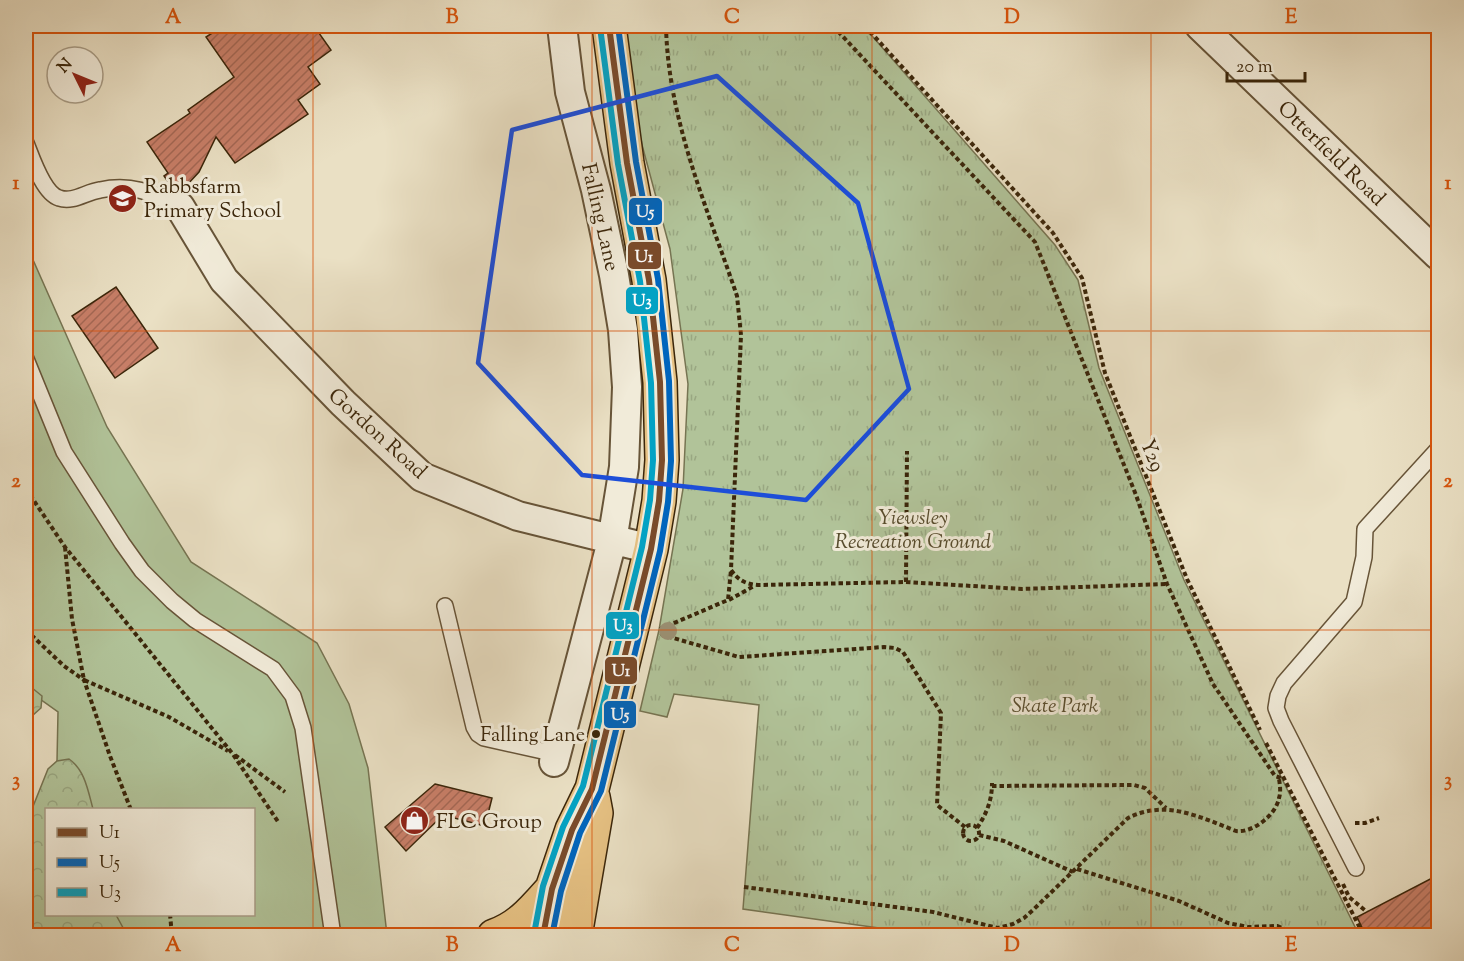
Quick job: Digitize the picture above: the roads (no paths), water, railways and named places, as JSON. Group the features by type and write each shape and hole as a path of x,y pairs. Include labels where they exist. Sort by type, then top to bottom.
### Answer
{"main road":[{"name":"Falling Lane","path":"543,936 552,889 572,830 592,789 646,627 651,549 659,501 662,460 660,382 649,280 627,163 609,26"},
{"name":"Falling Lane","path":"575,936 596,813 592,789"},
{"path":"494,936 509,931 526,918 552,889"}],"street":[{"name":"Falling Lane","path":"555,758 612,541 624,467 627,387 623,330 614,275 596,190 570,92 562,26"},
{"name":"Otterfield Road","path":"1200,26 1438,255"},
{"name":"Gordon Road","path":"180,207 224,280 343,403 422,477 518,516 651,549"}],"lane":[{"path":"26,143 45,186 58,198 71,199 98,190 124,187 149,192 180,207"},
{"path":"26,359 64,452 142,571 195,620 273,669 293,696 303,728 333,936"},
{"path":"1356,868 1287,735 1276,708 1278,696 1284,683 1354,602 1364,557 1365,529 1438,449"},
{"path":"445,606 474,727 478,734 484,738 555,758"}],"place":[{"name":"Rabbsfarm Primary School","path":"123,198"},
{"name":"Falling Lane","path":"596,734"},
{"name":"FLC Group","path":"415,821"}],"park label":[{"name":"Yiewsley Recreation Ground","path":"913,529"},
{"name":"Skate Park","path":"1055,705"}]}
